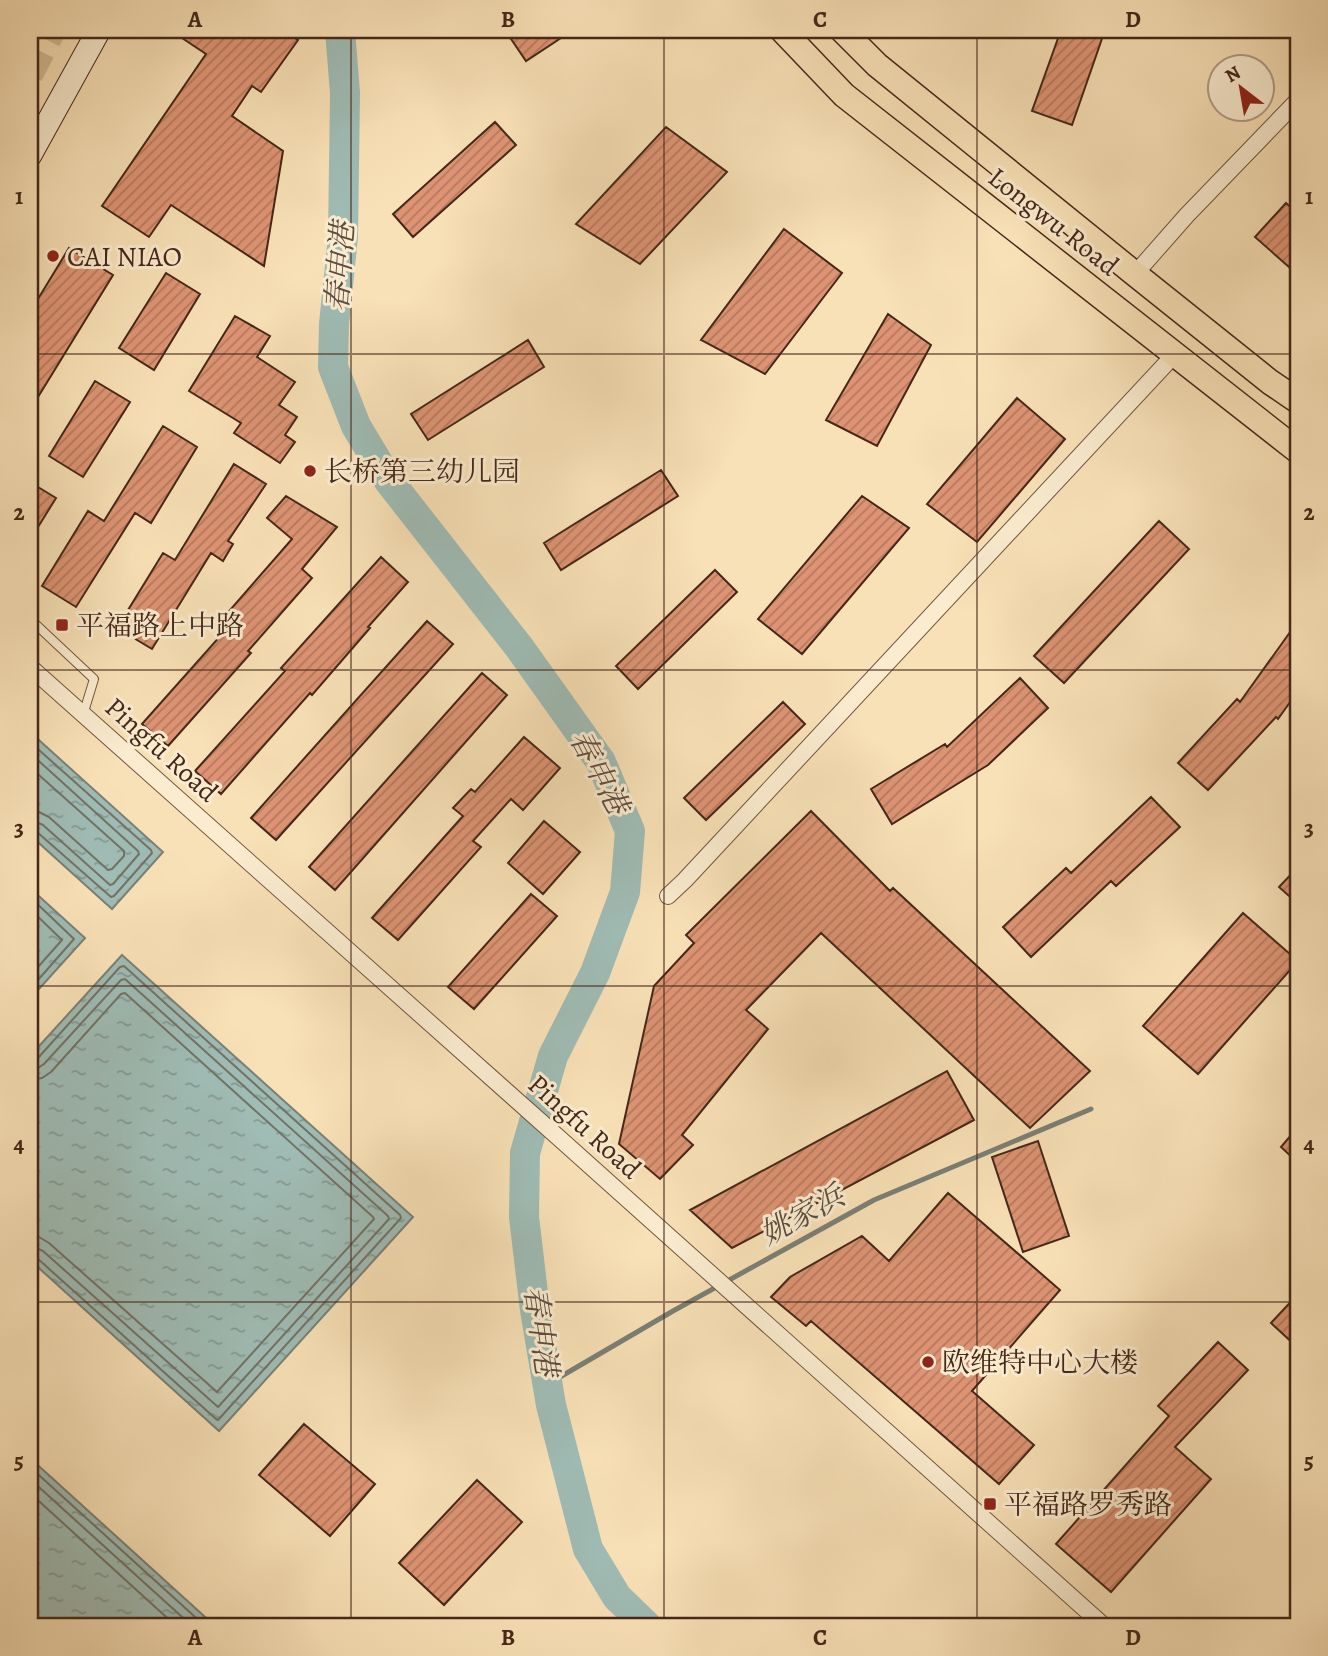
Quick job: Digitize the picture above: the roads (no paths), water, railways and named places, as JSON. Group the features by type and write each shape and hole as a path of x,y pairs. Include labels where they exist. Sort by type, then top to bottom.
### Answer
{"main road":[{"path":"30,155 99,30"},
{"name":"Longwu Road","path":"782,30 844,95 1298,451"},
{"name":"Longwu Road","path":"842,30 877,65 1270,382 1298,401"}],"street":[{"path":"1135,274 1187,215 1298,100"},
{"path":"668,896 1175,354"},
{"name":"Pingfu Road","path":"30,667 1104,1626"}],"lane":[{"path":"30,619 94,679 83,715"}],"water":[{"path":"30,732 163,852 112,909 30,835"},
{"path":"30,888 85,938 30,999"},
{"path":"122,955 413,1217 219,1431 30,1260 30,1056"},
{"path":"30,1458 215,1626 30,1626"}],"waterway":[{"name":"春申港","path":"340,30 345,93 343,237 334,324 333,367 356,426 389,481 519,647 601,762 630,831 625,892 595,973 553,1056 525,1153 524,1217 535,1310 551,1405 588,1549 617,1597 647,1626"},
{"name":"姚家浜","path":"548,1384 673,1311 874,1200 1091,1109"}],"tunnel":[{"path":"30,75 53,30"}],"place":[{"name":"CAI NIAO","path":"53,256"},
{"name":"长桥第三幼儿园","path":"310,471"},
{"name":"平福路上中路","path":"62,625"},
{"name":"欧维特中心大楼","path":"928,1362"},
{"name":"平福路罗秀路","path":"990,1504"}]}
